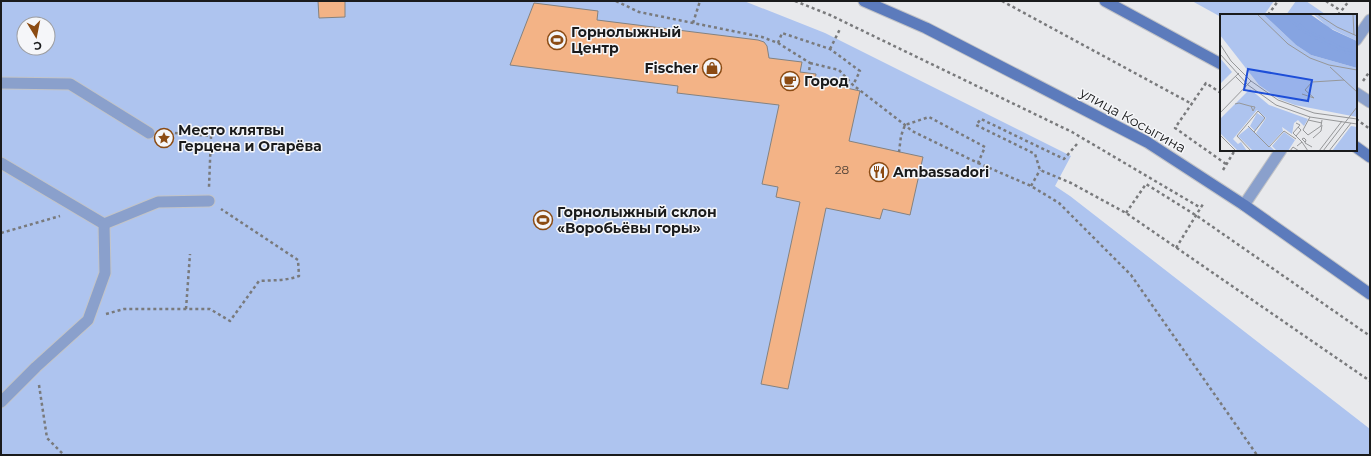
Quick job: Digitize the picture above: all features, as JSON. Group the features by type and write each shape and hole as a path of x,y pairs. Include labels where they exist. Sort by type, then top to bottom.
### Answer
{"main road":[{"name":"улица Косыгина","path":"864,1 926,28 1147,142 1244,205 1370,294"},
{"path":"1105,1 1220,63"},
{"path":"1357,148 1370,157"}],"street":[{"path":"1357,39 1370,20"},
{"path":"1,83 70,84 149,133"},
{"path":"1357,93 1370,102"},
{"path":"1244,205 1280,151"},
{"path":"1,163 104,224"},
{"path":"104,224 158,202 209,201"},
{"path":"1,402 36,367 88,320 105,273 104,224"}],"path":[{"path":"616,1 639,12 762,37 778,43 810,63 839,70 853,85 917,133 978,163 1031,186 1059,202 1131,276 1257,455"},
{"path":"693,23 700,1"},
{"path":"795,1 830,15 1072,132 1202,208"},
{"path":"1002,1 1192,104"},
{"path":"1269,14 1278,1"},
{"path":"1326,1 1341,11"},
{"path":"1339,14 1349,1"},
{"path":"830,49 840,29"},
{"path":"778,43 782,33 830,49 860,71 853,85"},
{"path":"808,73 810,63"},
{"path":"1220,92 1206,83 1175,128 1226,164"},
{"path":"905,125 929,117 985,147 978,163"},
{"path":"1031,186 1040,170 1035,154 976,125 981,119 1064,159 1077,144"},
{"path":"1357,120 1370,129"},
{"path":"899,152 901,136 905,125"},
{"path":"88,320 124,309 210,309 230,321 259,281 276,279 288,280 299,276 298,260 209,201 211,136 178,133"},
{"path":"1222,170 1234,151"},
{"path":"1040,170 1071,183 1126,213 1370,382"},
{"path":"1126,213 1146,184 1197,216 1370,336"},
{"path":"1176,248 1204,204"},
{"path":"1,233 81,210"},
{"path":"186,309 190,254"},
{"path":"36,367 48,438 64,455"}],"shaded area":[{"path":"1,1 744,1 825,33 1071,156 1055,186 1070,196 1370,429 1370,455 1,455"},
{"path":"1192,1 1274,1 1265,14 1220,14 1220,16"},
{"path":"1296,1 1306,1 1325,14 1287,14"}],"building":[{"path":"318,1 345,1 345,17 319,18"},
{"path":"534,3 598,11 597,20 764,42 767,46 769,58 802,62 800,72 816,74 815,81 860,91 849,141 923,157 910,215 883,209 880,219 826,208 788,389 761,384 800,202 776,197 778,187 762,184 779,105 677,93 678,86 510,65"}],"place":[{"name":"Горнолыжный Центр","path":"557,40"},
{"name":"Fischer","path":"712,68"},
{"name":"Город","path":"790,81"},
{"name":"Место клятвы Герцена и Огарёва","path":"164,138"},
{"name":"Ambassadori","path":"879,172"},
{"name":"Горнолыжный склон «Воробьёвы горы»","path":"543,220"}]}
